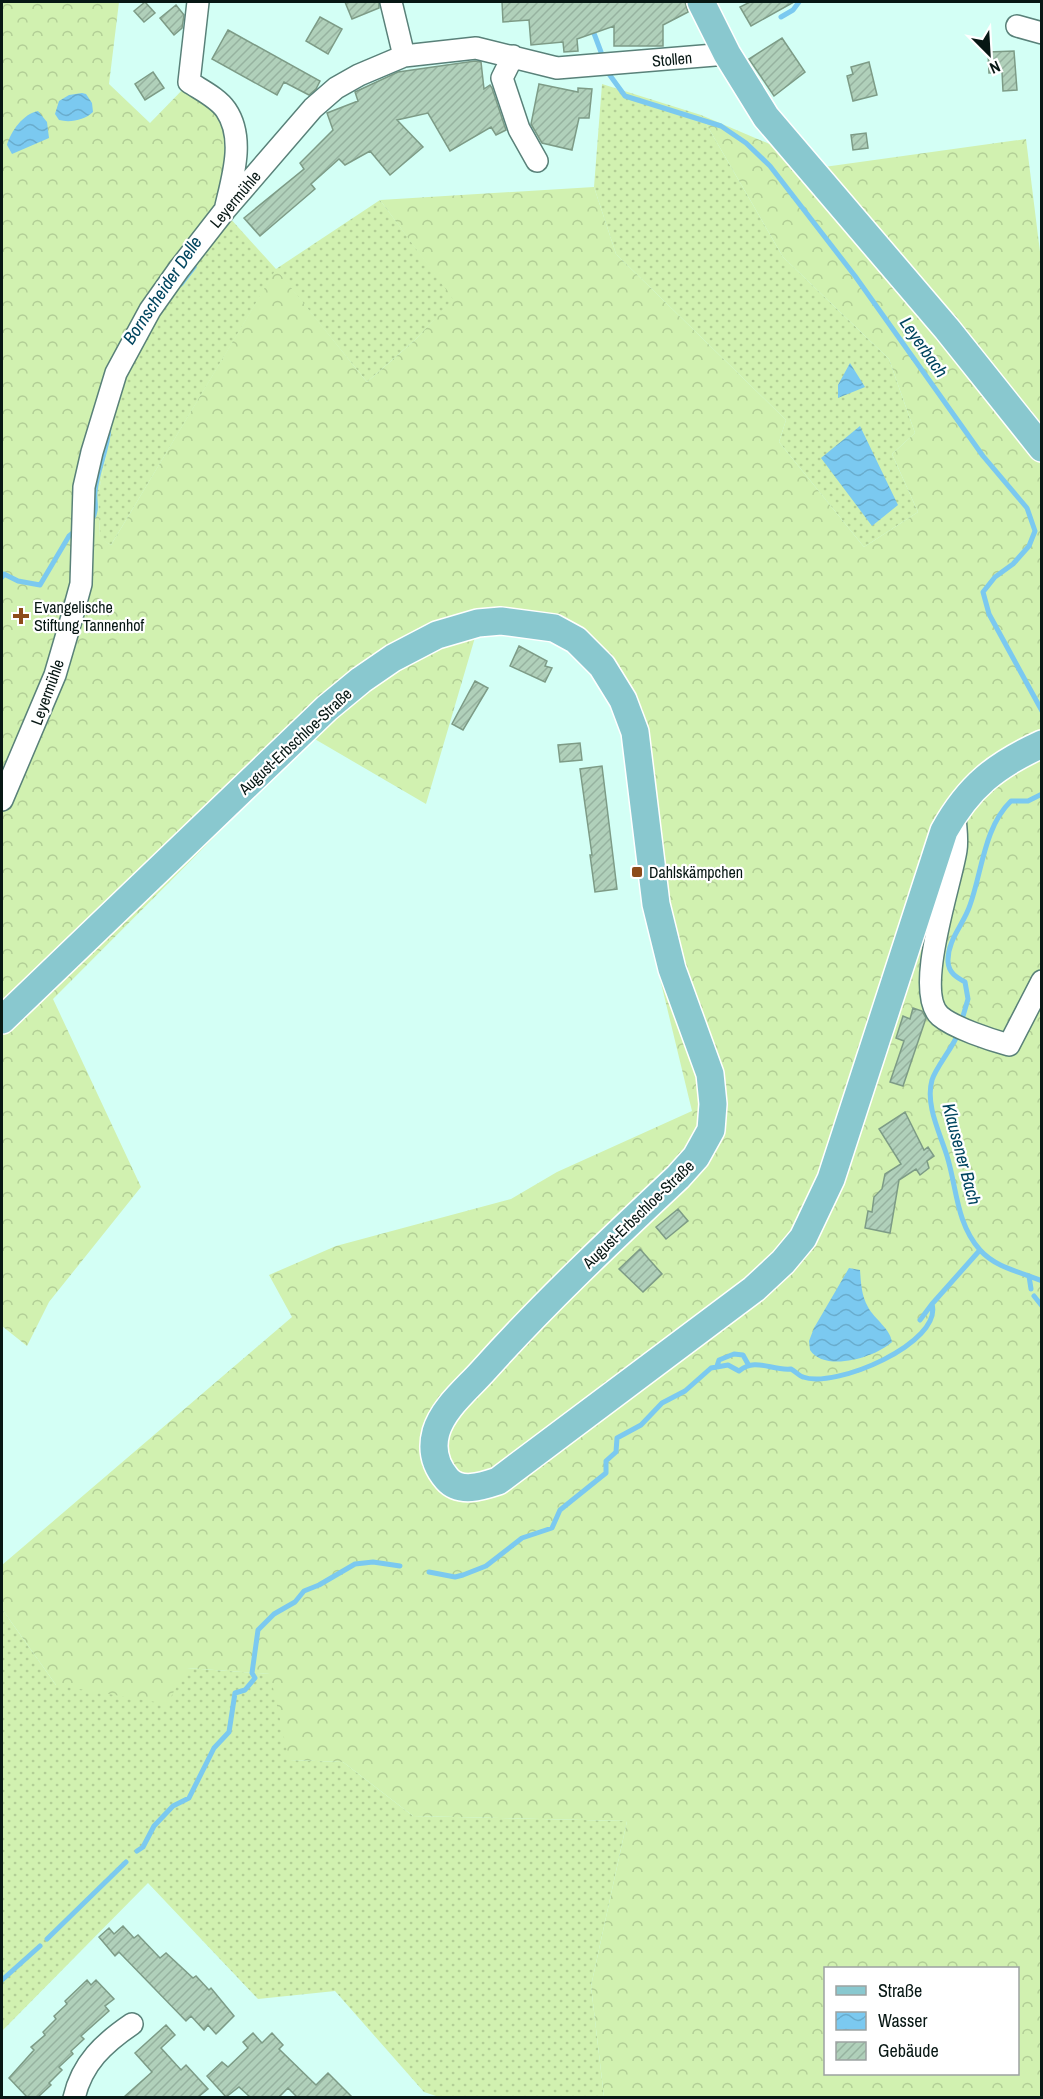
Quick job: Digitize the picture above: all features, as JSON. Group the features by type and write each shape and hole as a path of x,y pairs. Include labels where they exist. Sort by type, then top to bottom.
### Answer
{"main road":[{"path":"701,2 727,54 766,117 947,328 1041,448"},
{"name":"August-Erbschloe-Straße","path":"2,1020 327,708 393,658 437,635 478,623 501,621 554,628 576,640 607,675 623,700 635,732 656,904 672,969 710,1074 713,1104 711,1130 696,1157 678,1177 541,1308 449,1408 436,1432 434,1453 438,1468 453,1484 477,1489 498,1480 754,1289 783,1262 803,1238 831,1179 909,932 945,831 955,813 983,778 1041,744"}],"street":[{"path":"198,2 189,82 226,110 235,136 236,153 225,210"},
{"path":"391,2 404,56"},
{"path":"1017,26 1041,33"},
{"name":"Leyermühle","path":"2,800 51,685 81,584 84,487 95,441 116,373 150,310 225,210 313,108 336,88 358,75 404,56 476,48 557,68 617,63"},
{"name":"Stollen","path":"617,63 727,54"},
{"path":"513,56 502,78 519,129 537,161"},
{"path":"955,813 957,847 930,967 930,992 934,1008 941,1017 949,1021 1009,1045 1041,981"},
{"path":"74,2097 88,2062 106,2042 132,2024"}],"green space":[{"path":"2,2 119,2 109,84 150,123 189,83 235,136 228,216 156,316 125,378 116,408 98,495 100,538 111,545 276,269 367,382 416,339 453,299 380,200 594,187 616,254 786,420 779,442 864,547 918,512 892,454 915,433 889,359 783,257 701,115 824,167 1026,139 1042,268 1041,2097 604,2097 591,1986 627,1821 413,1816 343,1762 289,1760 270,1674 187,1668 167,1704 56,1685 2,1609 2,1565 292,1317 269,1275 336,1246 511,1199 557,1172 692,1111 655,958 641,875 629,741 605,686 566,645 510,630 476,634 426,804 313,738 53,999 141,1187 49,1302 27,1346 2,1326"},
{"path":"602,84 701,115 783,257 889,359 915,433 892,454 918,512 864,547 779,442 786,420 616,254 594,187"},
{"path":"380,200 454,299 416,339 367,382 276,270 111,545 100,539 98,495 116,408 125,378 156,316 228,216 276,269"},
{"path":"2,1609 56,1685 187,1668 271,1674 290,1760 343,1762 413,1816 627,1821 591,1986 604,2097 442,2098 424,2092 335,1991 258,1999 148,1883 2,2031"}],"water":[{"path":"86,94 92,103 93,112 77,120 59,120 55,114 59,101 69,95"},
{"path":"38,111 47,122 49,138 12,154 7,145 11,134 23,119"},
{"path":"850,363 865,387 838,398 838,385"},
{"path":"860,426 898,505 872,526 821,458"},
{"path":"849,1268 860,1270 866,1302 871,1312 888,1332 892,1342 875,1353 863,1357 838,1362 827,1361 817,1357 810,1350 809,1341 814,1328"}],"building":[{"path":"145,2 155,13 144,22 134,11"},
{"path":"345,2 379,2 379,8 352,19"},
{"path":"502,2 685,2 688,12 663,25 663,46 614,46 614,26 577,39 578,51 564,52 563,42 531,45 529,20 503,22"},
{"path":"750,2 794,2 751,26 740,7"},
{"path":"176,5 184,15 182,28 174,35 160,18"},
{"path":"320,17 342,29 328,54 306,41"},
{"path":"228,30 320,81 316,89 309,95 284,82 277,95 212,59"},
{"path":"782,38 805,72 774,96 749,59"},
{"path":"1014,51 1017,90 1003,91 1002,72 989,73 988,52"},
{"path":"481,62 484,89 490,85 492,88 506,130 496,135 491,127 450,151 428,113 397,120 423,147 390,175 370,151 345,165 339,159 311,184 315,189 260,236 244,218 304,169 300,163 333,130 327,113 358,101 355,92 398,72"},
{"path":"869,62 877,95 853,101 847,76 853,74 851,67"},
{"path":"153,72 164,88 145,100 135,84"},
{"path":"539,84 578,92 578,88 592,89 589,118 579,118 572,150 542,143 531,124"},
{"path":"866,133 868,148 853,150 851,135"},
{"path":"519,646 547,661 545,666 552,668 545,682 510,666"},
{"path":"475,681 488,688 463,730 452,724"},
{"path":"580,743 582,760 560,762 558,745"},
{"path":"602,766 617,889 595,892 580,769"},
{"path":"913,1008 922,1011 926,1018 903,1086 890,1082 904,1041 896,1038 903,1016 910,1019"},
{"path":"905,1112 924,1150 928,1147 934,1156 927,1161 929,1168 920,1175 916,1169 899,1180 890,1233 865,1228 868,1211 872,1212 874,1197 882,1189 885,1174 901,1164 879,1129"},
{"path":"678,1209 688,1221 666,1239 656,1227"},
{"path":"640,1249 662,1274 643,1292 619,1269"},
{"path":"123,1926 134,1938 138,1935 160,1958 166,1953 193,1978 196,1976 209,1990 211,1988 234,2016 216,2034 208,2025 204,2030 191,2016 186,2021 119,1952 115,1956 99,1937 109,1928 114,1934"},
{"path":"87,1980 91,1985 96,1980 114,1999 105,2006 109,2011 81,2036 84,2039 59,2067 62,2070 49,2083 51,2085 38,2097 27,2097 9,2078 34,2050 31,2047 45,2035 43,2032 56,2019 54,2016 67,2004 65,2001"},
{"path":"166,2025 175,2035 161,2048 181,2070 186,2065 208,2089 198,2097 124,2097 152,2072 135,2053"},
{"path":"253,2033 262,2043 272,2033 283,2045 279,2049 316,2085 328,2073 352,2097 297,2097 288,2088 279,2097 250,2097 239,2087 226,2097 207,2076 222,2062 228,2067 248,2048 243,2042"}],"waterway":[{"path":"781,17 793,10 799,2"},
{"name":"Leyerbach","path":"592,28 601,52"},
{"name":"Leyerbach","path":"609,74 625,96 721,126 746,143 770,166 855,276 983,456 1027,508 1035,531 1029,546 1013,564 995,577 983,592 989,614 1042,711"},
{"name":"Bornscheider Delle","path":"181,284 194,267"},
{"name":"Bornscheider Delle","path":"92,519 95,509 96,484 107,444 109,427"},
{"name":"Bornscheider Delle","path":"2,577 4,574 18,581 40,585 69,536 74,532"},
{"name":"Klausener Bach","path":"961,1023 968,999 965,982 950,969 948,962 950,946 970,905 989,837 1002,812 1011,801 1028,801 1042,794"},
{"name":"Klausener Bach","path":"959,1032 934,1075 930,1090 934,1119 947,1156 958,1205 972,1240 986,1256 1001,1265 1042,1281"},
{"path":"429,1572 455,1577 463,1575 486,1566 522,1538 552,1528 560,1510 606,1473 606,1461 616,1452 617,1438 641,1425 662,1403 685,1391 711,1368 728,1365 739,1371 751,1365 758,1365 791,1369 800,1376 818,1379 838,1376 884,1360 921,1334 931,1319 932,1304 980,1250"},
{"path":"1029,1276 1031,1289"},
{"path":"1034,1296 1042,1306"},
{"path":"920,1320 932,1304"},
{"path":"717,1366 719,1360 734,1354 743,1355 748,1364"},
{"path":"137,1851 143,1847 154,1826 173,1806 189,1798 214,1748 229,1732 235,1693 245,1690 255,1678 252,1673 258,1630 274,1614 295,1602 304,1591 355,1564 373,1562 400,1566"},
{"path":"47,1939 126,1862"},
{"path":"2,1980 40,1946"}],"place":[{"name":"Evangelische Stiftung Tannenhof","path":"21,616"},
{"name":"Dahlskämpchen","path":"637,872"}]}
